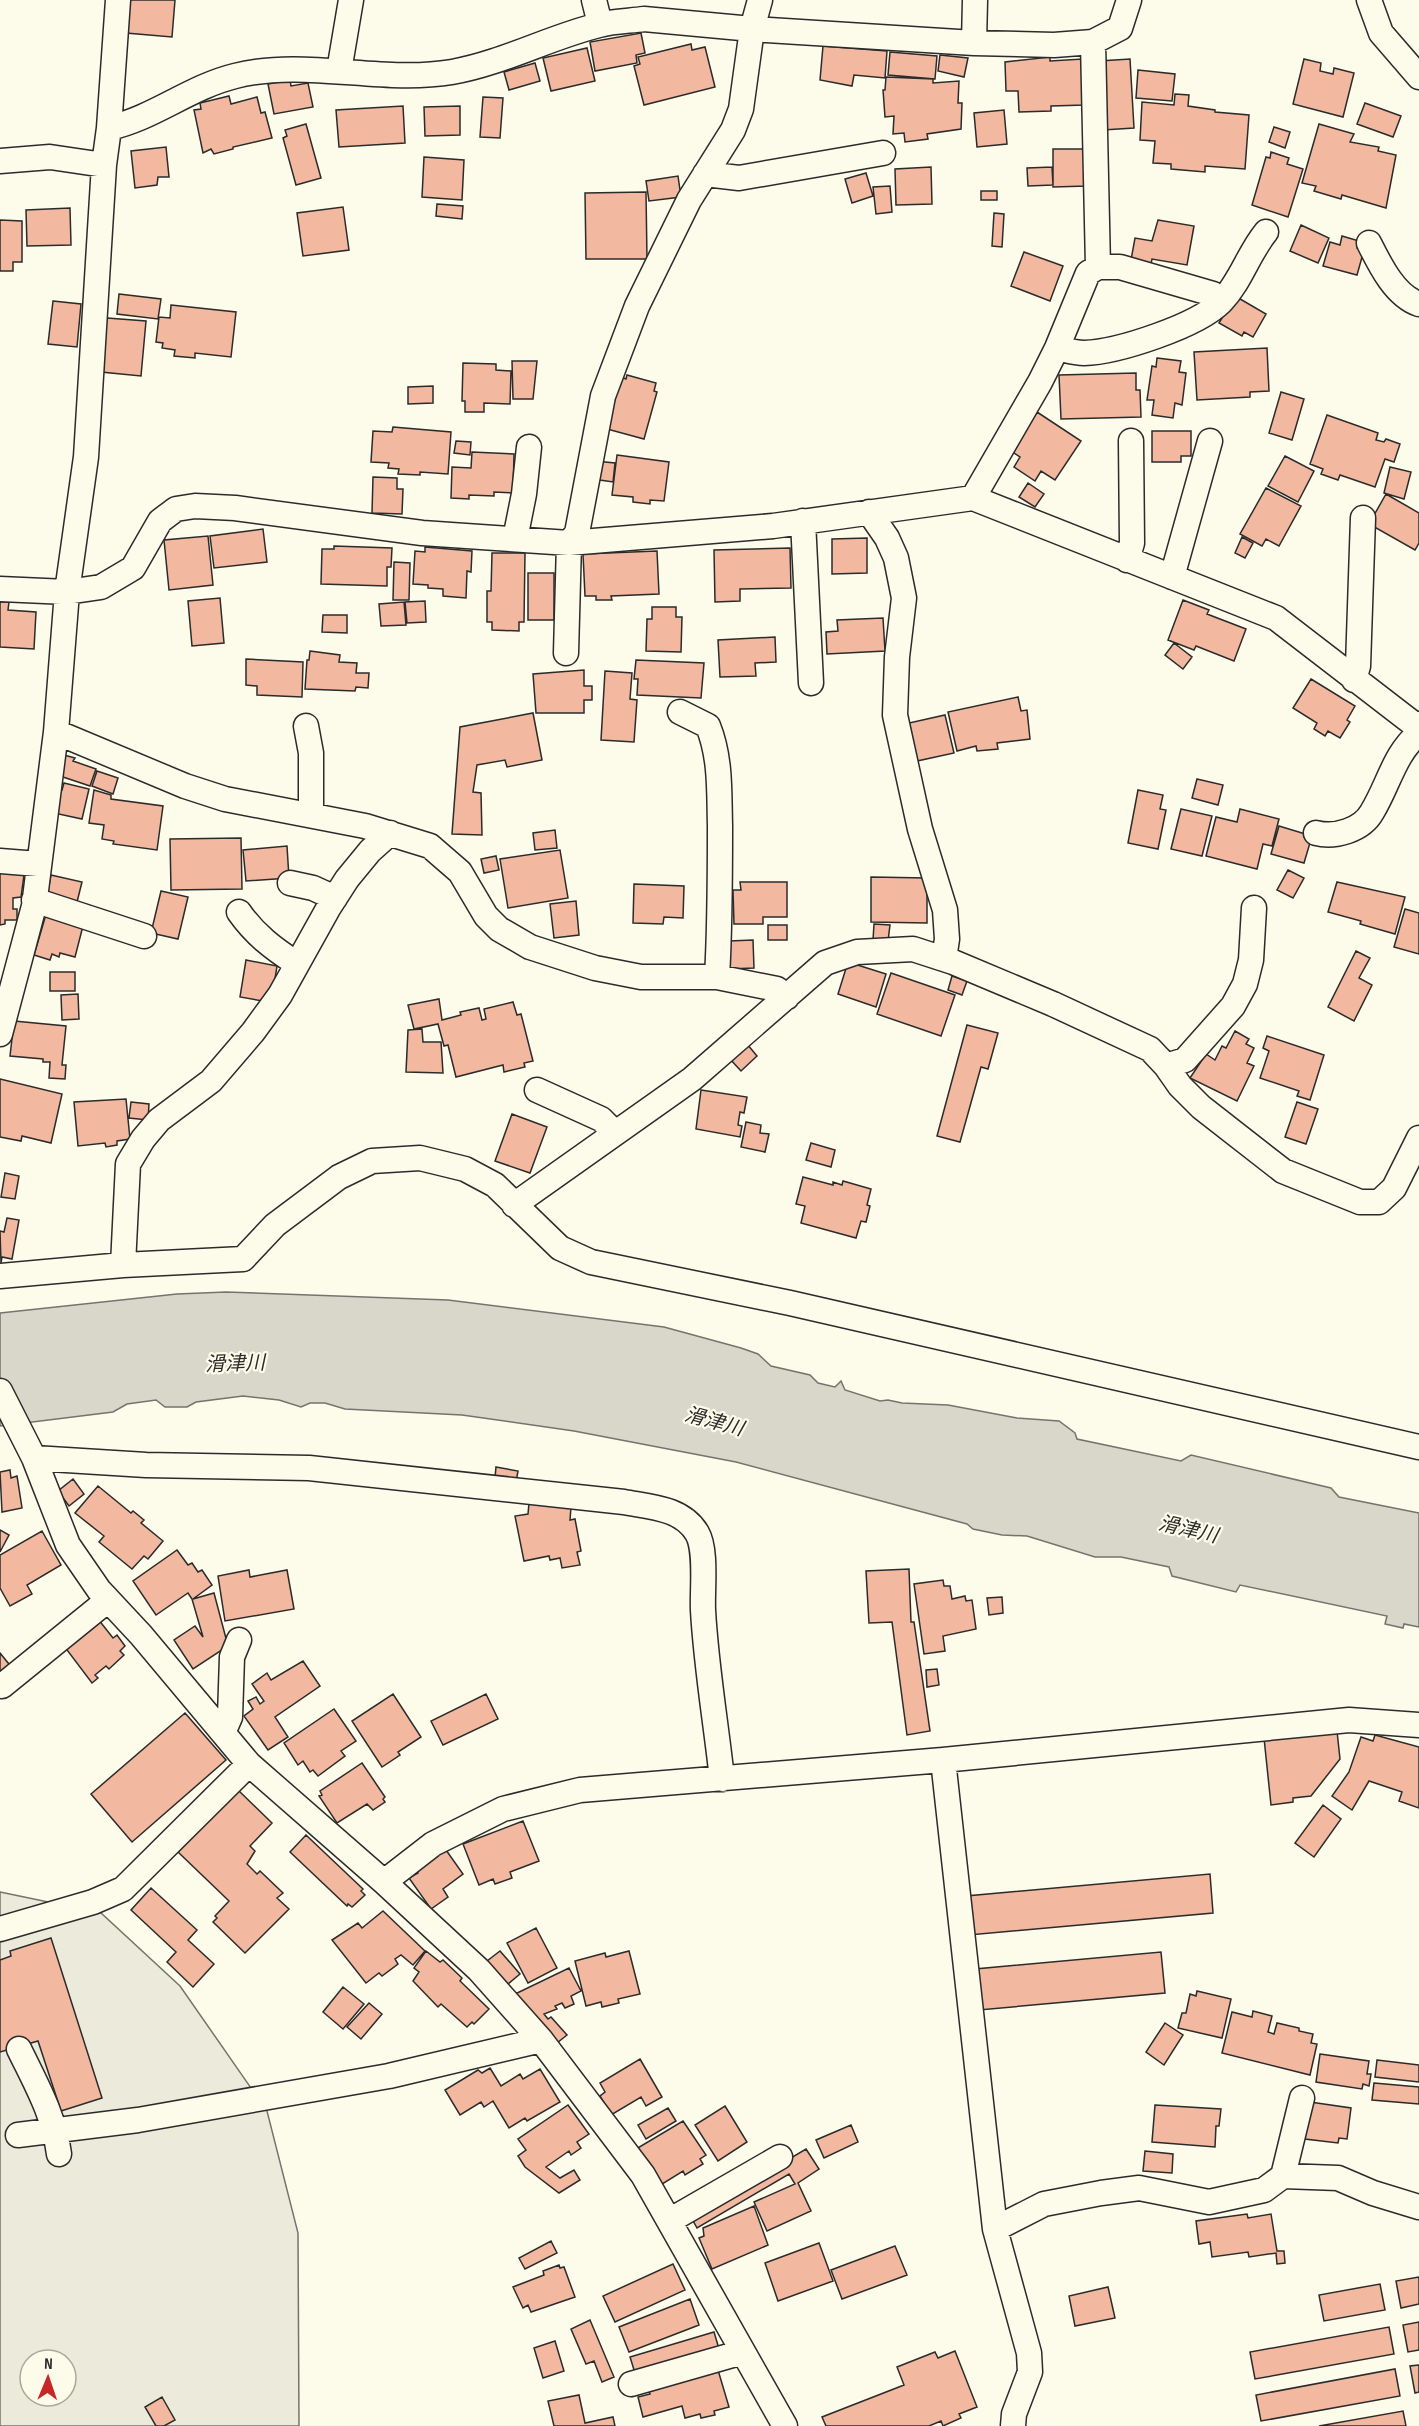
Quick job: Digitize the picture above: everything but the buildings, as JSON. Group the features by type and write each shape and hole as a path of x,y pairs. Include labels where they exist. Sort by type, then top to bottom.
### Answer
{"street":[{"path":"0,1034 34,900 56,732 67,592 86,458 104,165 110,128 118,0"},
{"path":"339,71 351,0"},
{"path":"594,0 600,24"},
{"path":"566,653 569,543 577,533 603,396 637,306 689,200 733,130 741,109 752,29 760,0"},
{"path":"974,43 975,0"},
{"path":"110,128 132,123 210,83 261,70 292,68 416,75 452,72 497,60 600,24 644,19 752,29 974,43 1054,45 1093,42 1120,28 1129,0"},
{"path":"1369,0 1380,33 1419,76"},
{"path":"1093,42 1098,267"},
{"path":"705,174 739,178 883,153"},
{"path":"0,161 50,157 104,165"},
{"path":"1057,348 1074,352 1106,351 1194,320 1222,301 1238,281 1257,242 1266,232"},
{"path":"1368,243 1397,288 1410,301 1419,304"},
{"path":"972,498 1040,382 1057,348 1088,273 1098,267 1120,267 1213,294 1222,301"},
{"path":"1127,560 1132,543 1131,441"},
{"path":"1172,577 1210,441"},
{"path":"515,539 524,494 529,447"},
{"path":"0,589 67,592 101,587 133,568 160,521 176,509 195,506 235,508 422,533 569,543 773,526 972,498 1276,618 1354,680 1411,722 1419,725"},
{"path":"869,512 887,538 896,558 904,598 897,657 895,715 920,830 945,910 947,939 944,959"},
{"path":"1354,680 1358,666 1363,518"},
{"path":"803,521 810,683"},
{"path":"680,712 708,726 714,741 719,769 721,913 717,978"},
{"path":"306,726 311,753 310,815"},
{"path":"56,732 185,786 225,799 390,833 430,846 460,872 486,916 499,929 530,947 595,968 641,977 717,978 777,989 787,997"},
{"path":"1316,833 1328,836 1343,833 1360,824 1371,814 1395,763 1407,744 1419,733"},
{"path":"123,1265 128,1164 143,1139 159,1120 211,1080 253,1032 280,995 334,898 370,851 390,833"},
{"path":"0,861 38,864"},
{"path":"290,883 313,888 334,898"},
{"path":"34,900 144,936"},
{"path":"1166,1066 1185,1060 1233,1006 1245,984 1251,960 1254,908"},
{"path":"239,912 266,943 297,964"},
{"path":"514,1205 692,1079 825,963 857,952 913,949 944,959 1053,1004 1150,1049 1180,1086 1201,1107 1283,1171 1360,1202 1380,1202 1394,1188 1419,1138"},
{"path":"537,1090 601,1119 615,1133"},
{"path":"0,1276 123,1265 243,1259 275,1225 339,1177 372,1161 420,1158 465,1169 495,1185 560,1248 591,1262 790,1303 1419,1447"},
{"path":"0,1391 31,1453 68,1545 108,1600 249,1764 384,1882 479,1971 541,2040 643,2175 785,2426"},
{"path":"31,1453 146,1465 309,1468 624,1502 662,1508 681,1516 698,1534 702,1549 703,1611 722,1779"},
{"path":"2,1686 108,1600"},
{"path":"223,1733 230,1717 232,1657 239,1640"},
{"path":"384,1882 433,1844 503,1809 580,1790 943,1760 1349,1720 1419,1725"},
{"path":"943,1760 995,2229 1029,2353 1030,2372 1014,2414 1013,2426"},
{"path":"0,1929 93,1902 123,1889 249,1764"},
{"path":"18,2135 138,2120 389,2076 541,2040"},
{"path":"19,2049 51,2114 59,2154"},
{"path":"1283,2176 1302,2098"},
{"path":"669,2221 780,2157"},
{"path":"995,2229 1044,2204 1101,2193 1139,2188 1209,2202 1264,2190 1283,2176 1338,2178 1373,2193 1419,2207"},
{"path":"631,2384 743,2352"}],"shaded area":[{"path":"0,1892 101,1913 180,1986 267,2111 298,2233 299,2426 0,2426"}],"water":[{"name":"滑津川","path":"226,1292 448,1300 664,1327 758,1354 771,1366 810,1375 818,1383 835,1387 841,1381 845,1390 880,1401 948,1405 1017,1418 1059,1421 1075,1433 1077,1439 1181,1461 1191,1455 1331,1488 1339,1497 1419,1513 1419,1627 1404,1624 1403,1628 1385,1624 1387,1616 1240,1585 1236,1592 1172,1576 1169,1567 1121,1557 1095,1557 1027,1536 1002,1535 973,1529 967,1524 736,1462 574,1431 462,1415 345,1409 325,1403 310,1403 301,1407 279,1400 243,1396 196,1402 187,1407 165,1407 156,1400 127,1404 113,1412 0,1426 0,1313 177,1294"}]}
